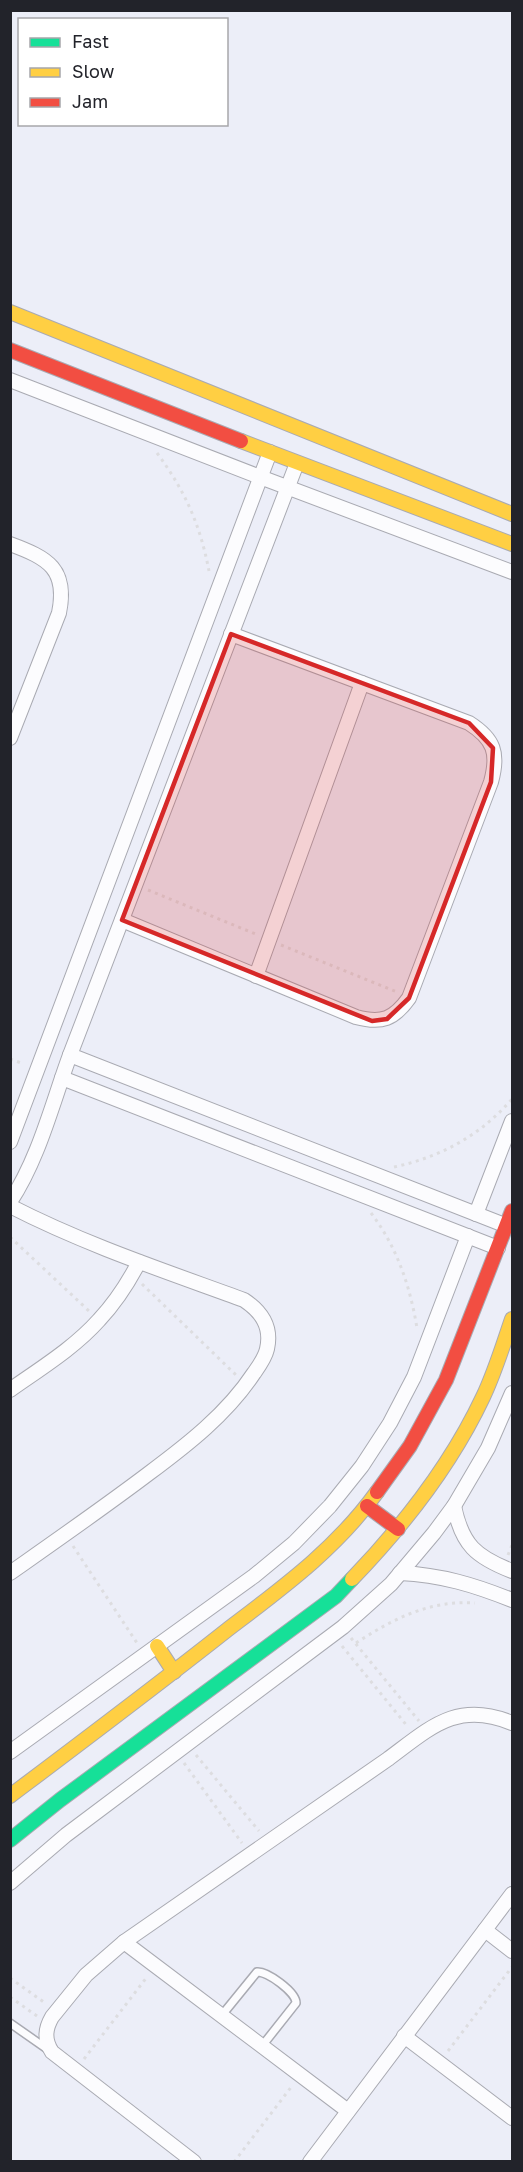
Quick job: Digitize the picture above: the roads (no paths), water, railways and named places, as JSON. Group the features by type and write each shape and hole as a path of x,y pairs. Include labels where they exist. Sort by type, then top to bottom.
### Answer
{"street":[{"path":"10,312 513,514"},
{"path":"10,350 297,463 513,544"},
{"path":"10,380 513,572"},
{"path":"10,1142 270,452"},
{"path":"10,1573 110,1503 200,1433 246,1385 267,1352 269,1337 266,1322 257,1308 244,1300 73,1236 10,1204 28,1169 297,463"},
{"path":"10,543 34,553 49,563 59,578 62,596 59,613 10,738"},
{"path":"122,920 364,1019 372,1021 387,1019 400,1011 409,998 491,782 496,765 493,748 484,733 469,723 231,634"},
{"path":"256,976 362,683"},
{"path":"72,976 97,985"},
{"path":"70,1055 507,1226"},
{"path":"62,1078 498,1248"},
{"path":"476,1214 513,1121"},
{"path":"10,1796 317,1560 367,1506 410,1446 442,1389 513,1211"},
{"path":"10,1752 254,1576 294,1543 330,1506 362,1466 390,1423 414,1377 468,1236"},
{"path":"10,1390 73,1345 99,1321 121,1293 139,1262"},
{"path":"10,1840 60,1800 336,1596 383,1548 439,1473 471,1420 480,1403 513,1318"},
{"path":"10,1883 66,1835 367,1607 400,1573 454,1506 488,1448 513,1393"},
{"path":"367,1506 398,1529"},
{"path":"454,1506 457,1522 464,1538 475,1551 488,1561 513,1571"},
{"path":"400,1573 456,1580 513,1600"},
{"path":"157,1646 174,1672"},
{"path":"194,2162 52,2052 46,2038 48,2024 87,1975 124,1942 388,1760 422,1733 453,1716 468,1714 497,1717 513,1723"},
{"path":"310,2162 513,1894"},
{"path":"485,1930 513,1951"},
{"path":"124,1942 348,2111"},
{"path":"404,2037 513,2118"}],"lane":[{"path":"222,2015 257,1972 264,1972 293,1994 296,2003 262,2046"},
{"path":"10,2023 52,2052"}]}
